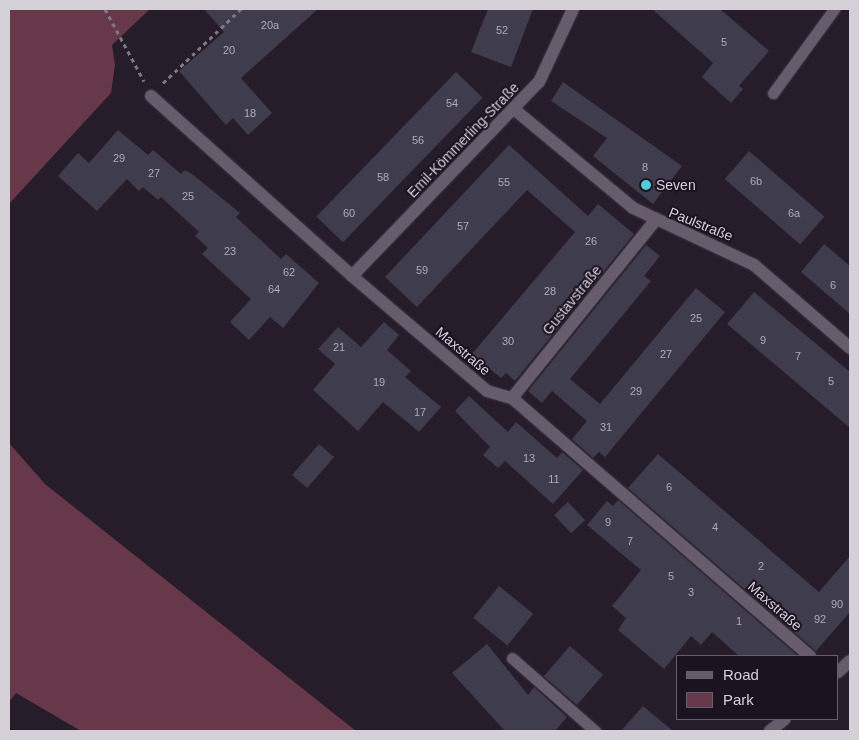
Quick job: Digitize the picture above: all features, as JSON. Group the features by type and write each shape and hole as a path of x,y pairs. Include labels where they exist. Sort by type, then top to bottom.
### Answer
{"street":[{"name":"Emil-Kömmerling-Straße","path":"352,276 515,110 539,82 573,9"},
{"name":"Maxstraße","path":"151,96 352,276 487,391 512,398 809,655"},
{"name":"Paulstraße","path":"515,110 655,221 754,265 850,348"},
{"name":"Gustavstraße","path":"512,398 655,221"},
{"path":"839,671 850,661"},
{"path":"770,731 784,720"}],"lane":[{"path":"773,92 834,9"},
{"path":"512,658 595,731"}],"path":[{"path":"105,9 151,96 241,9"}],"green space":[{"path":"9,9 150,9 112,45 115,65 111,93 9,204"},
{"path":"9,443 45,484 356,731 81,731 16,693 9,702"}],"building":[{"path":"204,9 318,9 241,78 272,113 248,135 233,118 226,125 179,71 224,32"},
{"path":"488,9 533,9 511,67 471,52"},
{"path":"652,9 720,9 769,51 739,86 743,89 731,103 702,77 713,63"},
{"path":"456,72 483,98 343,242 316,217"},
{"path":"563,82 682,166 653,204 593,156 607,138 551,101"},
{"path":"118,130 148,155 153,150 181,174 185,170 192,174 240,213 236,217 281,259 286,254 319,283 283,328 270,317 249,340 230,322 251,299 202,254 208,248 195,236 199,232 161,197 158,200 143,187 139,191 127,179 97,211 58,176 78,153 89,163"},
{"path":"509,145 588,216 598,204 634,234 515,381 506,373 501,378 472,354 575,232 527,190 417,307 385,277"},
{"path":"749,151 824,217 800,245 725,179"},
{"path":"824,244 850,266 850,314 801,272"},
{"path":"646,245 660,256 644,276 651,281 570,379 600,404 696,288 725,312 605,457 599,452 593,458 572,439 587,421 552,391 542,403 528,391"},
{"path":"754,292 850,372 850,428 727,324"},
{"path":"384,322 399,335 387,350 411,371 405,377 441,407 419,432 383,402 358,431 313,390 335,364 318,349 338,327 361,347"},
{"path":"469,396 508,432 516,422 557,458 562,452 583,470 553,504 505,461 498,468 483,455 490,447 455,411"},
{"path":"319,444 334,457 307,488 292,475"},
{"path":"658,454 819,592 850,556 850,612 816,651 628,488"},
{"path":"618,500 797,655 738,655 712,632 701,645 691,636 664,669 618,630 626,618 612,606 641,570 587,525 607,501 613,506"},
{"path":"568,502 585,520 571,533 554,515"},
{"path":"499,586 533,614 507,646 473,618"},
{"path":"487,644 528,695 534,687 567,717 555,731 505,731 452,673"},
{"path":"570,646 603,675 577,705 544,676"},
{"path":"643,706 673,731 621,731"}],"place":[{"name":"Seven","path":"646,185"}]}
